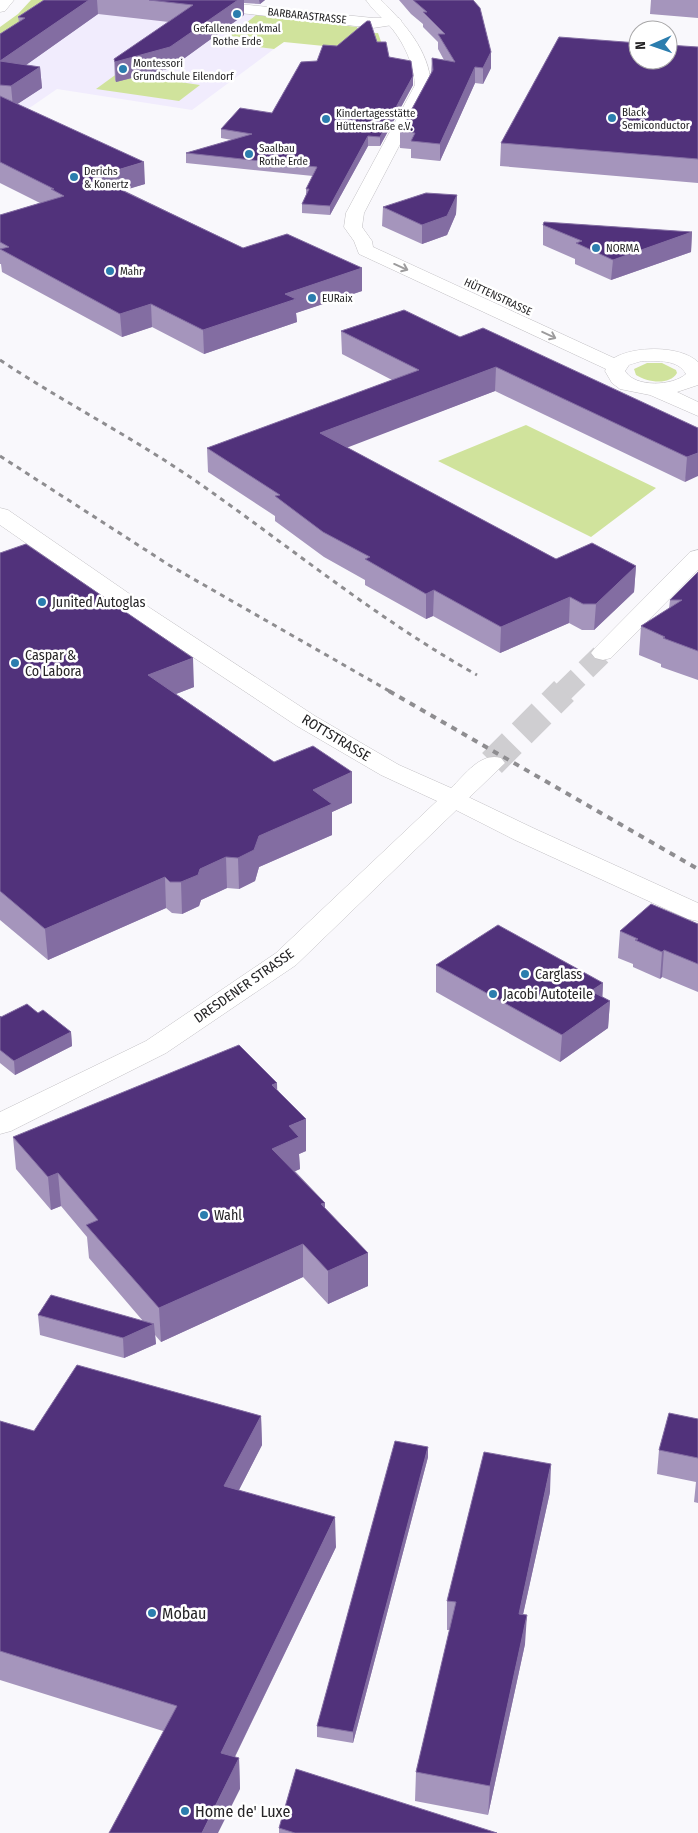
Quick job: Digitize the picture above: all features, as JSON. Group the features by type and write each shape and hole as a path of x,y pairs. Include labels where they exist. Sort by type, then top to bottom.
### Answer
{"street":[{"path":"0,8 7,0"},
{"name":"BARBARASTRASSE","path":"160,0 373,23 394,21"},
{"name":"HÜTTENSTRASSE","path":"373,0 404,32 410,43 423,85 355,213 353,226 363,241 366,250 623,362"},
{"path":"655,355 693,371 666,389 654,389 628,384 616,375 623,362 655,355"},
{"path":"654,389 698,410"},
{"name":"ROTTSTRASSE","path":"0,515 158,624 306,721 390,770 524,834 698,913"},
{"path":"603,652 698,558"},
{"path":"453,799 492,763"},
{"name":"DRESDENER STRASSE","path":"0,1124 156,1048 286,959 453,799"}],"shaded area":[{"name":"Montessori Grundschule Eilendorf","path":"116,0 256,15 231,35 250,38 243,45 274,49 192,110 57,89 28,109 0,104 0,44"}],"green space":[{"path":"31,0 45,0 26,19 0,35 0,27 18,14"},
{"path":"256,15 357,27 360,34 378,33 384,50 364,50 284,42 274,49 242,45 249,38 230,36"},
{"path":"118,73 200,85 179,101 96,89"},
{"path":"647,363 662,363 676,370 677,373 669,380 658,382 636,375 634,369"},
{"path":"526,425 656,488 591,537 438,461"}],"building":[{"path":"44,0 89,0 0,61 0,34 25,18 18,17"},
{"path":"149,0 238,0 170,47 115,62 114,59 193,5"},
{"path":"413,0 473,0 480,8 491,52 483,68 475,67 440,144 411,141 415,133 400,131 433,70 432,58 455,62 438,34 445,34 423,12 427,12"},
{"path":"367,21 370,21 377,42 386,42 389,57 411,61 413,76 380,137 368,136 330,206 302,204 309,189 306,189 317,167 186,153 252,134 221,129 240,108 272,113 301,62 317,61 323,45 337,46"},
{"name":"Black Semiconductor","path":"559,37 628,42 628,70 678,70 678,46 698,47 698,159 501,143"},
{"path":"0,61 40,67 11,86 0,85"},
{"path":"0,96 144,162 94,177 243,248 287,234 362,268 285,294 296,299 203,330 151,304 120,314 0,249 9,247 0,242 0,215 64,196 0,162"},
{"path":"426,193 457,195 447,216 422,225 383,207"},
{"path":"544,222 692,232 613,260 576,243 582,241 543,225"},
{"path":"404,310 460,337 483,328 698,428 698,453 687,457 496,367 320,433 556,559 592,543 636,566 596,604 583,604 570,597 501,627 434,590 426,594 365,559 370,557 323,532 275,496 280,495 207,448 419,370 341,331"},
{"path":"26,544 193,658 148,675 274,762 313,746 352,772 313,790 332,804 259,836 254,850 238,858 226,857 200,869 198,875 181,882 170,882 165,877 45,929 0,891 0,553"},
{"path":"698,572 698,651 663,638 665,637 641,626 682,600 670,600"},
{"path":"651,904 698,924 698,964 664,950 662,952 620,931"},
{"path":"498,925 603,983 591,991 610,1001 562,1035 436,965"},
{"path":"27,1004 38,1013 43,1010 71,1032 14,1061 0,1050 0,1016"},
{"name":"Wahl","path":"239,1045 277,1083 272,1085 306,1119 289,1126 299,1137 272,1149 325,1203 321,1204 368,1253 328,1271 303,1244 159,1308 86,1225 98,1220 58,1173 48,1177 13,1137"},
{"path":"51,1295 154,1324 123,1338 38,1315"},
{"name":"Mobau","path":"77,1365 261,1416 224,1486 335,1517 221,1753 239,1758 202,1833 109,1833 177,1706 0,1651 0,1421 34,1431"},
{"path":"669,1413 698,1419 698,1458 659,1450"},
{"path":"395,1441 428,1447 353,1732 317,1726"},
{"path":"484,1452 551,1464 519,1614 527,1615 490,1786 416,1772 456,1602 447,1601"},
{"path":"296,1769 497,1833 295,1833 279,1828"}],"tunnel":[{"path":"563,692 603,653"},
{"path":"492,763 563,692"}],"railway":[{"path":"0,360 178,469 371,608 477,675"},
{"path":"0,456 169,565 391,692"},
{"path":"389,691 698,869"}],"place":[{"name":"Gefallenendenkmal Rothe Erde","path":"237,14"},
{"name":"Montessori Grundschule Eilendorf","path":"123,69"},
{"name":"Black Semiconductor","path":"612,118"},
{"name":"Kindertagesstätte Hüttenstraße e.V.","path":"326,119"},
{"name":"Saalbau Rothe Erde","path":"249,154"},
{"name":"Derichs & Konertz","path":"74,177"},
{"name":"NORMA","path":"596,248"},
{"name":"Mahr","path":"110,271"},
{"name":"EURaix","path":"312,298"},
{"name":"Junited Autoglas","path":"42,602"},
{"name":"Caspar & Co Labora","path":"15,663"},
{"name":"Carglass","path":"525,974"},
{"name":"Jacobi Autoteile","path":"493,994"},
{"name":"Wahl","path":"204,1215"},
{"name":"Mobau","path":"152,1613"},
{"name":"Home de' Luxe","path":"185,1811"}]}
